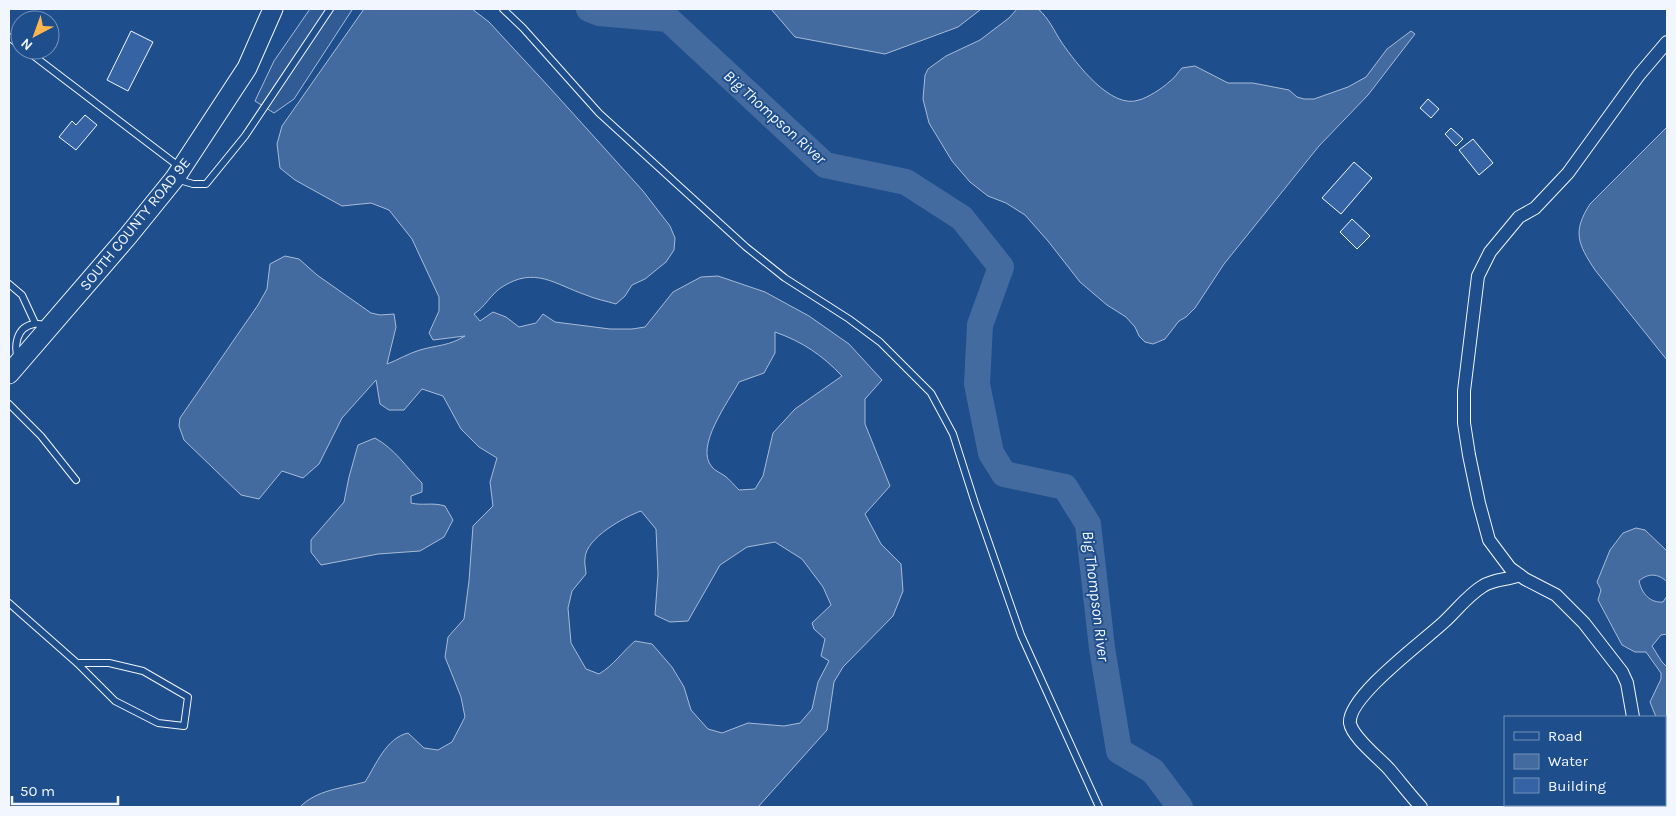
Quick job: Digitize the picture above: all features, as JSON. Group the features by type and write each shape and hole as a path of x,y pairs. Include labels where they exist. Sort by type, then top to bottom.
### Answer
{"street":[{"name":"SOUTH COUNTY ROAD 9E","path":"14,369 42,325 128,236 179,173 247,68 273,9"},
{"path":"1633,716 1627,683 1622,672 1584,623 1556,594 1520,576 1510,568 1489,540 1479,503 1464,423 1464,391 1478,276 1490,252 1519,216 1535,208 1568,173 1627,91 1667,42"},
{"path":"1421,807 1388,768 1356,736 1350,725 1353,707 1383,675 1445,621 1476,590 1486,584 1520,576"}],"lane":[{"path":"38,60 192,184 206,184 245,136 330,9"},
{"path":"503,9 598,112 746,248 785,278 849,319 880,342 931,393 953,434 1021,635 1099,807"},
{"path":"9,284 22,295 42,325"},
{"path":"9,404 41,436 76,480"},
{"path":"9,603 77,663 115,701 158,723 184,726 188,697 143,671 110,663 77,663"}],"shaded area":[{"path":"310,9 352,10 294,99 274,113 255,101 274,61"}],"water":[{"path":"364,9 472,9 489,22 643,191 670,226 675,238 674,250 666,262 645,279 632,285 625,296 616,304 544,279 535,277 525,278 502,287 495,293 474,314 480,321 493,312 506,317 519,327 536,323 543,314 555,322 610,329 645,327 673,292 701,277 718,276 765,292 809,316 849,344 882,380 865,399 865,424 890,486 865,514 881,544 901,564 903,591 893,616 843,667 834,682 827,730 758,807 300,807 306,801 322,793 365,782 382,753 400,736 408,733 424,748 438,750 452,742 465,717 461,697 445,657 448,637 464,619 473,526 493,506 490,482 497,458 479,447 461,429 443,396 422,389 404,410 389,410 380,404 376,380 342,418 319,464 303,478 282,471 259,499 241,495 184,440 179,426 180,418 258,305 267,289 270,264 285,256 299,259 317,275 371,313 380,315 394,314 396,327 387,364 416,351 448,344 465,336 433,340 429,333 439,311 439,297 412,239 389,210 371,203 342,206 295,180 280,168 277,144 282,126","holes":["775,332 812,350 842,376 795,409 773,433 763,476 755,489 739,490 712,467 708,458 707,448 715,424 739,382 764,373 775,353","641,511 656,529 658,574 655,615 670,622 688,621 720,565 747,547 775,542 802,559 823,587 831,605 812,623 814,629 825,639 821,656 829,661 818,682 812,709 800,723 784,726 748,723 722,733 708,729 691,710 684,687 672,667 652,644 635,641 609,667 599,674 586,669 571,643 568,608 572,591 586,574 585,558 587,550 592,543 616,523"]},
{"path":"771,9 980,10 958,27 885,54 795,37"},
{"path":"1017,9 1038,9 1045,16 1076,62 1095,83 1117,98 1128,101 1139,100 1150,95 1171,81 1182,68 1195,66 1228,83 1253,83 1289,90 1297,97 1304,99 1314,99 1348,87 1366,77 1387,49 1411,31 1415,34 1368,95 1319,146 1224,264 1195,308 1179,321 1165,339 1153,344 1145,342 1126,317 1107,305 1080,282 1025,215 1006,203 988,196 970,182 952,161 929,123 923,99 925,75 928,69 946,56 980,40 1009,18"},
{"path":"1667,127 1667,360 1595,270 1581,245 1579,230 1584,214 1590,204"},
{"path":"375,438 395,453 422,483 422,492 411,496 411,503 445,506 453,520 444,537 420,551 378,554 321,565 311,552 311,540 344,502 358,445"},
{"path":"1636,528 1645,530 1667,551 1667,582 1653,575 1649,575 1639,581 1644,594 1650,599 1663,602 1667,596 1667,634 1661,635 1652,646 1667,667 1667,752 1666,716 1656,716 1650,702 1661,679 1661,673 1646,652 1635,652 1622,645 1598,600 1601,590 1597,582 1610,550 1623,533"}],"building":[{"path":"131,31 153,42 128,91 107,80"},
{"path":"1428,99 1439,109 1431,118 1420,108"},
{"path":"85,115 97,125 76,150 59,137 72,121 76,125"},
{"path":"1451,128 1463,139 1456,146 1445,134"},
{"path":"1473,139 1493,163 1479,175 1459,150"},
{"path":"1354,162 1372,178 1341,214 1322,198"},
{"path":"1352,219 1370,236 1357,249 1340,232"}],"waterway":[{"name":"Big Thompson River","path":"589,9 599,13 668,19 825,165 906,182 962,218 1001,267 980,325 977,384 991,453 1004,474 1065,487 1088,524 1102,648 1119,751 1153,771 1180,807"}]}
